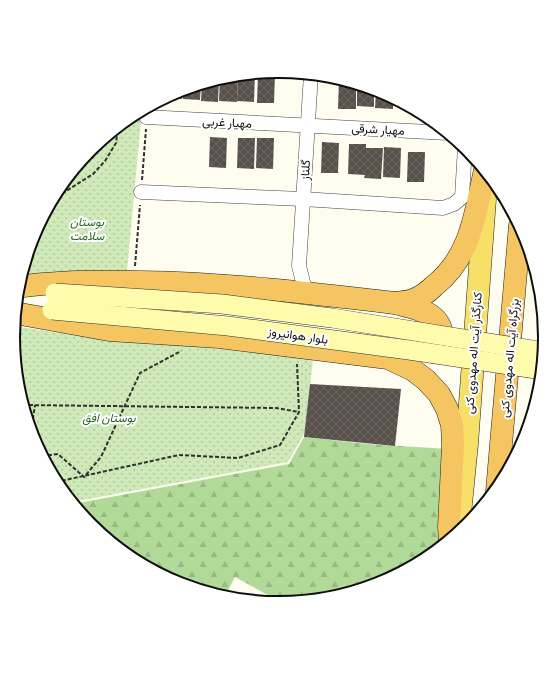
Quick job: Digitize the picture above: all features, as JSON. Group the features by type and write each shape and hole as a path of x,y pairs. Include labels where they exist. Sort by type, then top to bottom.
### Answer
{"highway":[{"path":"395,303 412,300 426,293 442,280 454,267 468,240 484,179"},
{"name":"بزرگراه آیت اله مهدوی کنی","path":"498,477 519,238"},
{"path":"21,314 109,330 219,337 388,358 417,358 432,354 440,348 443,336 441,327 433,316 419,309 395,303 312,293 189,283 47,283 25,286"},
{"path":"388,358 413,370 426,380 439,394 447,409 452,425 453,445 450,534"}],"main road":[{"name":"کنارگذر آیت اله مهدوی کنی","path":"459,525 467,444 485,180"},
{"name":"بلوار هوانیروز","path":"537,369 409,350 54,302 222,304 332,318 538,351"}],"street":[{"name":"گلناز","path":"299,266 311,80"},
{"name":"مهیار غربی","path":"146,117 308,126"},
{"name":"مهیار شرقی","path":"308,126 438,132"},
{"path":"141,192 443,208 454,204 462,197 464,155"},
{"path":"271,289 287,285 299,266"},
{"path":"299,266 304,286 312,293"}],"path":[{"path":"65,192 93,174 105,161 116,143 117,136"},
{"path":"84,477 102,458 123,407 140,373 185,350"},
{"path":"63,481 179,455 238,458 280,445 299,412 296,357"},
{"path":"29,405 276,408 299,412"},
{"path":"33,418 35,405"},
{"path":"49,455 58,454 84,477"}],"green space":[{"name":"بوستان سلامت","path":"141,118 127,271 27,278 40,238 64,193 84,166 108,142"},
{"name":"بوستان افق","path":"21,327 91,338 191,346 313,359 305,432 288,462 78,501 55,467 34,421 22,371"},
{"path":"304,437 368,444 448,449 444,538 409,562 363,583 313,595 270,596 235,577 227,592 196,583 165,570 135,553 108,533 80,503 289,464"}],"building":[{"path":"275,78 274,103 257,103 258,79"},
{"path":"255,79 254,102 237,101 238,81"},
{"path":"238,81 237,102 219,101 220,85"},
{"path":"219,85 218,102 201,101 202,90"},
{"path":"339,85 356,90 356,109 338,109"},
{"path":"357,90 374,96 374,107 357,106"},
{"path":"201,91 200,100 183,99 183,97"},
{"path":"376,97 393,105 393,109 375,108"},
{"path":"210,137 227,138 226,168 209,167"},
{"path":"238,138 255,138 254,169 237,168"},
{"path":"257,138 274,138 273,169 256,168"},
{"path":"322,142 339,143 338,173 321,173"},
{"path":"349,144 366,144 366,148 383,148 381,179 364,178 365,175 348,174"},
{"path":"384,147 401,148 400,178 383,177"},
{"path":"408,152 425,152 424,182 407,182"},
{"path":"310,384 401,389 395,446 304,437"}]}
